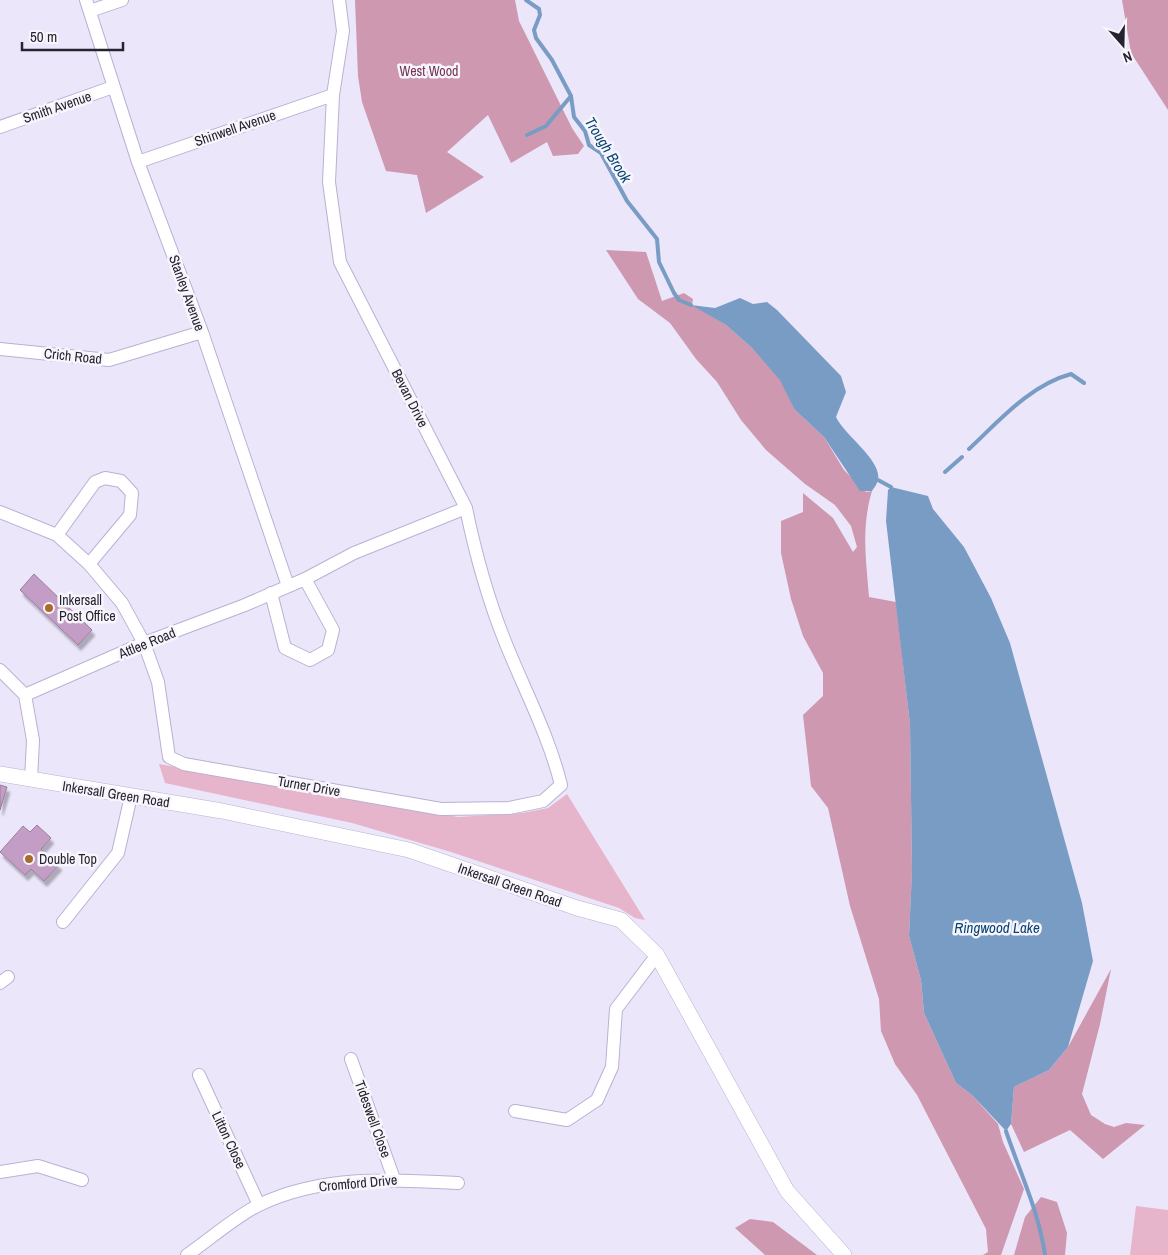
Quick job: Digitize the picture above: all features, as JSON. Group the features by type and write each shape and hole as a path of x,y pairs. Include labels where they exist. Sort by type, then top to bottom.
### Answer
{"street":[{"path":"88,6 122,0"},
{"name":"Bevan Drive","path":"339,0 343,31 333,94 329,182 340,262 466,508 471,535 505,642 554,755 561,786"},
{"name":"Stanley Avenue","path":"88,6 138,162 202,332 288,586"},
{"name":"Smith Avenue","path":"0,127 113,87"},
{"name":"Shinwell Avenue","path":"138,162 333,94"},
{"name":"Crich Road","path":"0,349 109,360 202,332"},
{"path":"57,535 95,482 105,478 121,481 132,493 130,515 89,564"},
{"name":"Attlee Road","path":"25,695 144,643 270,594 354,553 466,508"},
{"path":"0,512 57,535 89,564 122,603 144,643"},
{"path":"270,594 285,648 310,660 328,650 333,630 305,578"},
{"name":"Turner Drive","path":"144,643 158,682 169,757 184,764 441,808 509,808 543,800 561,786"},
{"path":"0,670 25,695 33,740 31,780"},
{"name":"Inkersall Green Road","path":"0,774 222,811 409,850 577,908 621,920 657,955 787,1191 844,1255"},
{"path":"64,922 118,854 131,796"},
{"path":"515,1111 567,1120 596,1100 612,1067 616,1010 657,955"},
{"name":"Tideswell Close","path":"351,1059 394,1179"},
{"name":"Litton Close","path":"199,1075 259,1205"},
{"path":"0,1172 38,1166 82,1180"},
{"name":"Cromford Drive","path":"187,1255 259,1205 320,1185 394,1179 458,1183"}],"shaded area":[{"path":"159,764 458,817 522,813 548,808 567,794 645,920 635,918 619,908 451,852 352,823 165,783"},
{"path":"1136,1206 1168,1210 1168,1255 1130,1255"}],"green space":[{"name":"West Wood","path":"355,0 515,0 519,21 572,128 584,146 578,154 553,156 547,142 511,163 488,115 447,152 484,177 426,213 417,175 386,171 362,102 358,76"},
{"path":"1122,0 1168,0 1168,110 1131,53"},
{"path":"606,250 646,252 662,301 684,293 693,299 692,305 726,325 752,348 781,380 794,409 824,437 844,470 866,492 872,491 865,531 869,597 896,602 910,724 912,871 909,936 921,980 924,1013 956,1083 972,1095 998,1124 1003,1142 1024,1189 1001,1255 983,1255 988,1252 986,1229 917,1095 895,1064 881,1031 879,999 850,906 828,808 811,786 803,715 823,696 823,673 803,636 791,599 781,553 781,521 803,512 803,493 833,518 853,552 857,547 851,526 835,505 805,484 766,450 741,420 717,382 696,359 670,323 638,299"},
{"path":"1111,969 1100,1024 1082,1094 1091,1115 1105,1124 1114,1127 1126,1123 1145,1125 1103,1159 1070,1130 1024,1152 1011,1124 1014,1087 1049,1070 1068,1047"},
{"path":"1041,1197 1057,1202 1067,1233 1065,1255 1014,1255 1025,1217"},
{"path":"750,1219 773,1222 817,1255 765,1255 735,1228"}],"water":[{"path":"740,298 753,304 767,302 841,376 846,392 836,417 869,456 878,472 878,480 872,491 860,491 824,437 794,409 780,380 752,348 726,325 691,305 715,308"},
{"name":"Ringwood Lake","path":"891,487 928,496 933,509 964,547 991,598 1010,643 1082,903 1093,961 1068,1047 1049,1070 1014,1087 1011,1124 1006,1131 972,1095 956,1083 924,1013 921,980 909,936 912,871 910,724 886,521 888,490"}],"building":[{"path":"34,574 92,630 78,645 20,590"},
{"path":"0,785 7,787 0,810"},
{"name":"Double Top","path":"37,825 51,838 41,849 59,865 44,881 31,869 25,875 0,852 23,826 30,832"}],"waterway":[{"name":"Trough Brook","path":"526,0 539,9 540,15 534,30 536,38 552,60 571,96 574,117 585,131 589,145 601,153 627,201 657,239 659,262 674,293 679,300 691,305"},
{"path":"527,135 546,126 571,96"},
{"path":"969,449 1016,405 1042,386 1071,374 1084,383"},
{"path":"945,472 962,457"},
{"name":"Trough Brook","path":"878,480 891,487"},
{"path":"1006,1131 1034,1208 1045,1255"}],"place":[{"name":"Inkersall Post Office","path":"49,608"},
{"name":"Double Top","path":"29,859"}]}
